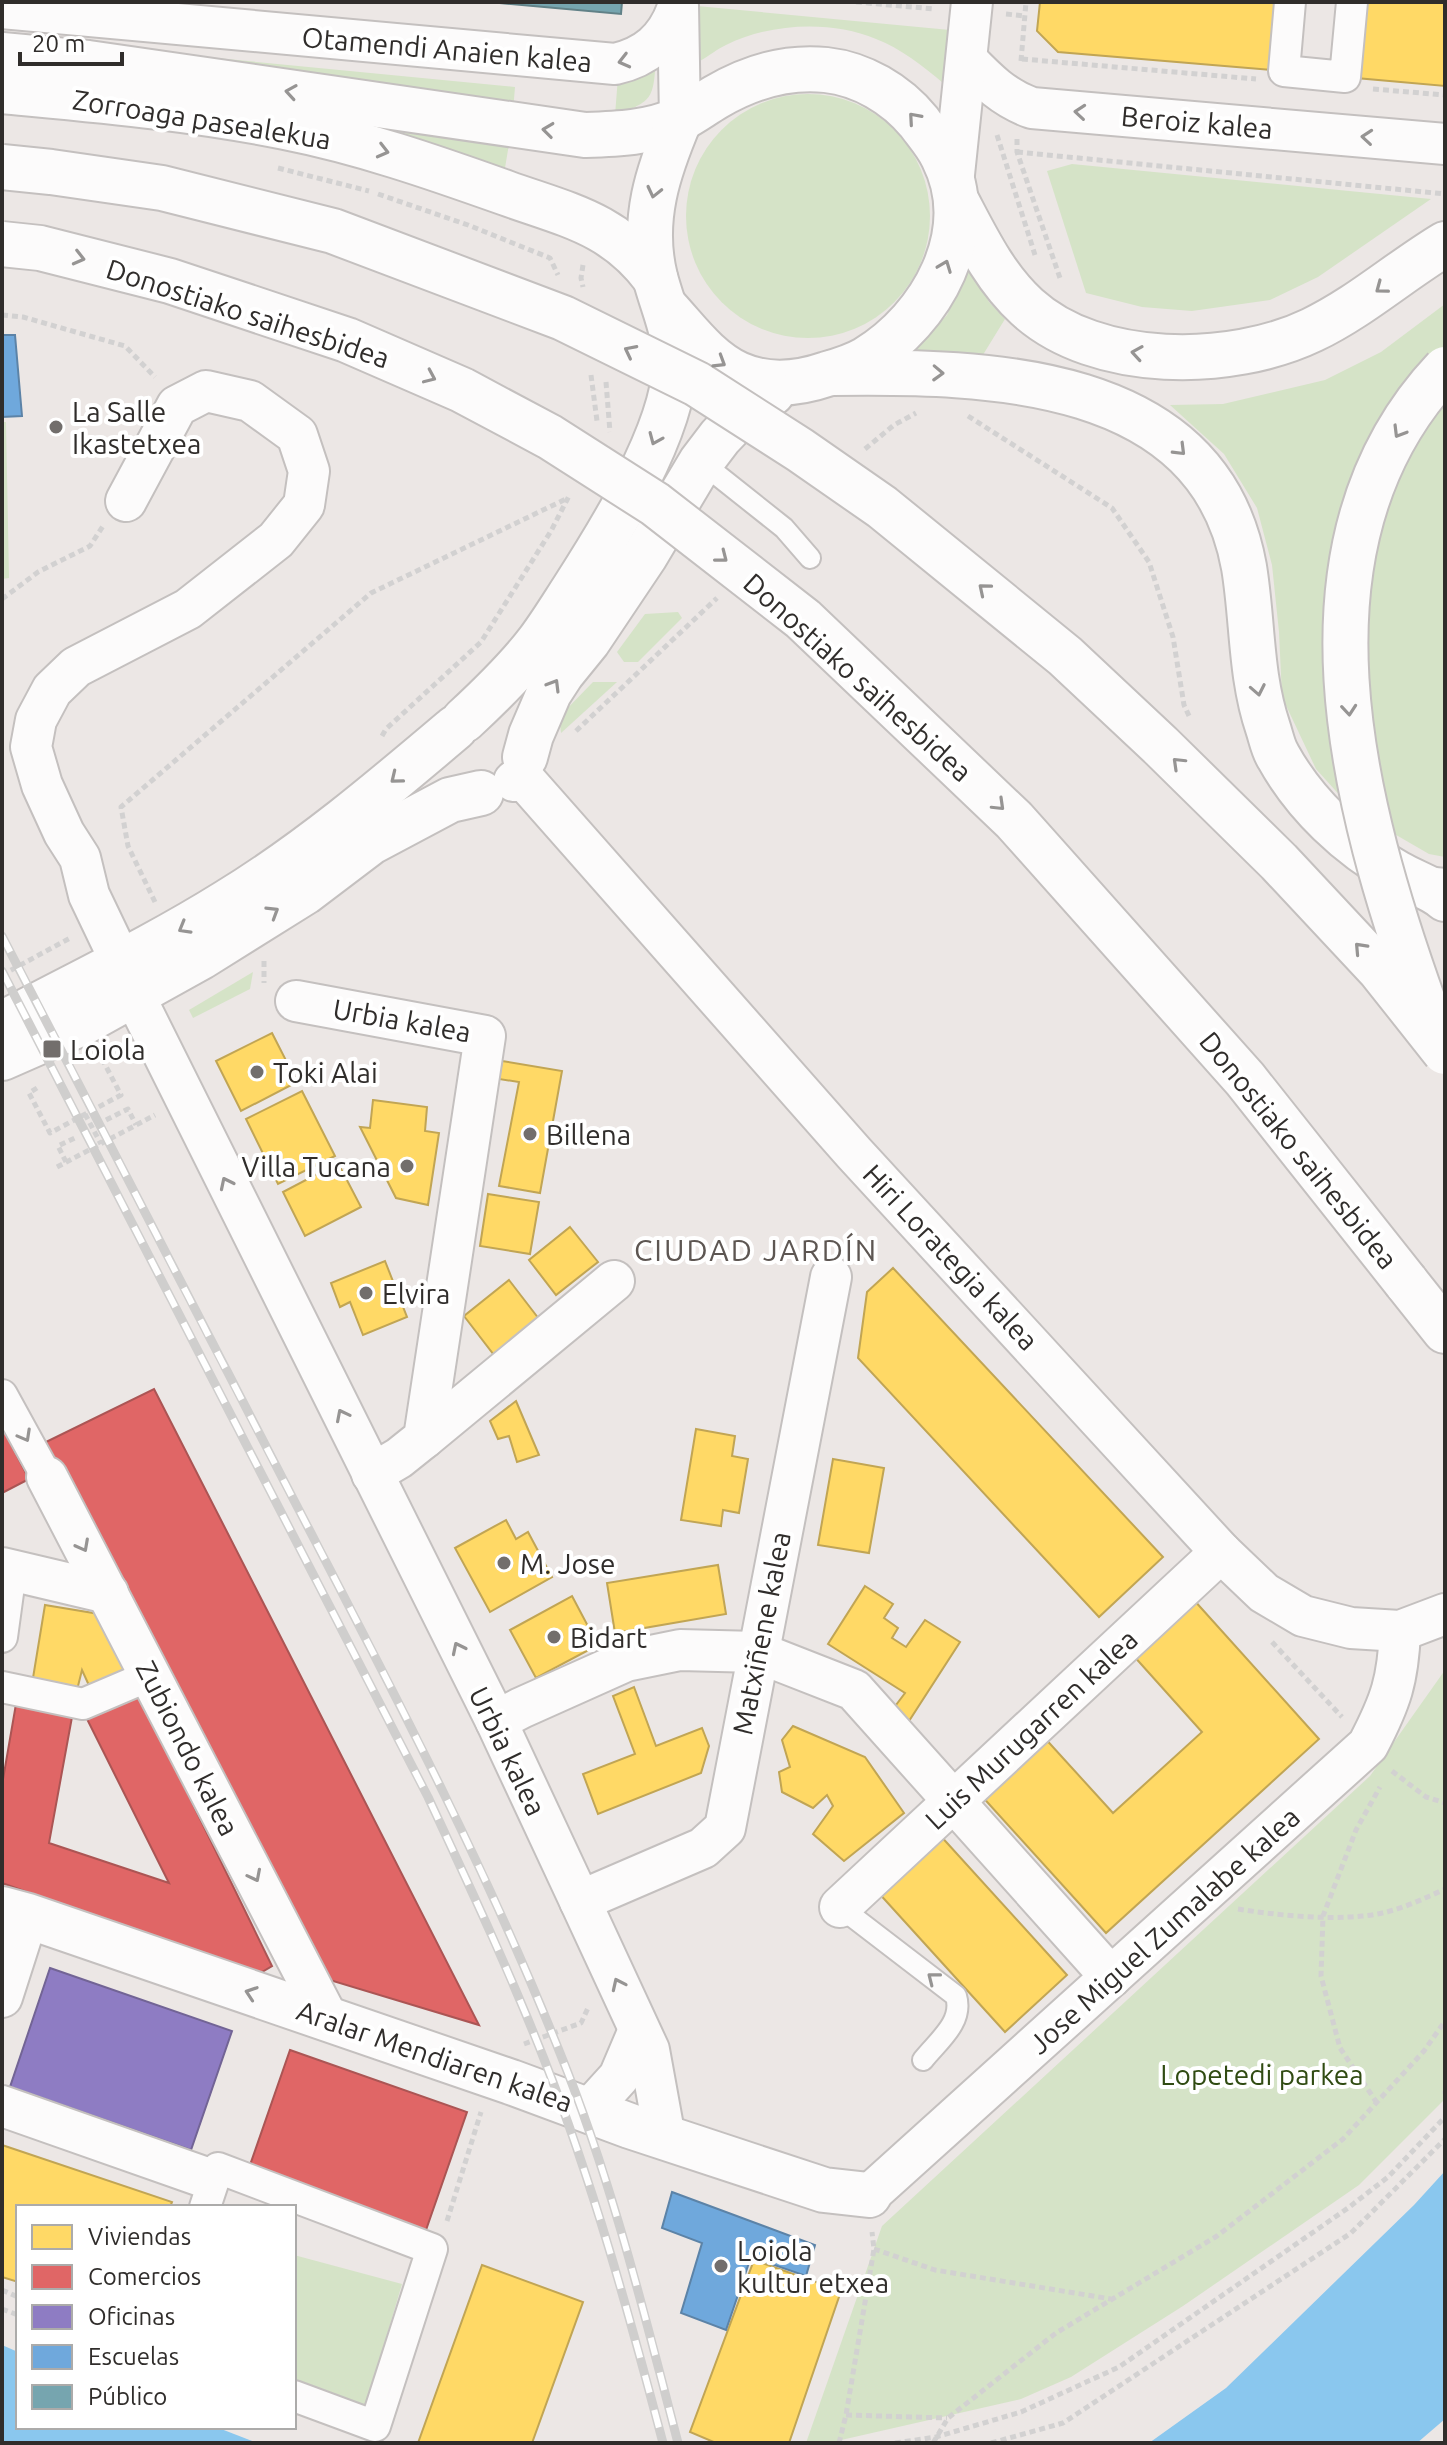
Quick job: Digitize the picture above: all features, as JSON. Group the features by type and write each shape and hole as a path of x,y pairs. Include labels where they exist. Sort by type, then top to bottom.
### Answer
{"main road":[{"name":"Zorroaga pasealekua","path":"2,55 118,67 563,132 618,134 672,113"},
{"path":"2,1058 84,1022 115,978 178,932 317,840 460,724 506,681 541,639 613,525 662,422 673,385 675,347 650,245 650,211 672,113 771,73 798,68 830,70 861,79 892,95 910,112 944,157 954,192 1000,277 1032,311 1071,335 1116,349 1162,356 1209,357 1277,344 1309,332 1368,298 1445,244"},
{"name":"Zorroaga pasealekua","path":"2,91 135,104 285,127 411,159 607,231 642,260 661,293 709,356 739,374 769,382 961,374 1040,385 1126,413 1170,440 1206,475 1229,515 1244,567 1254,671 1261,708 1277,754 1328,822 1398,874 1441,893"},
{"path":"2,167 162,188 333,231 563,318 697,384 882,507 1065,656 1279,862 1380,970 1445,1052"},
{"path":"2,1024 115,978 201,957 288,903 371,842 450,800 507,777 531,735 549,693 645,556 701,462 720,437 742,414 766,397 849,367 875,353 903,331 921,311 939,282 951,252 955,229 954,192"},
{"name":"Donostiako saihesbidea","path":"2,244 40,248 170,281 347,340 462,390 550,437 655,504 803,619 1014,820 1245,1079 1445,1331"},
{"path":"1445,369 1418,402 1379,468 1355,541 1345,617 1345,664 1352,740 1369,827 1401,940 1445,1062"},
{"path":"487,714 510,722 519,732 524,744 507,777 469,790 459,783 447,762 447,750 460,724 487,714"},
{"name":"Aralar Mendiaren kalea","path":"15,1913 665,2138 824,2190 869,2195"}],"street":[{"path":"1290,2 1284,71 1345,77 1352,2"},
{"name":"Otamendi Anaien kalea","path":"4,6 615,64 629,61 654,47 664,36 678,6"},
{"path":"672,113 678,6"},
{"path":"954,192 967,60 957,6"},
{"name":"Beroiz kalea","path":"967,60 991,86 1032,108 1445,144"},
{"name":"Urbia kalea","path":"177,406 206,391 250,401 297,435 309,471 304,505 276,540 188,609 76,667 52,690 36,720 31,747 42,785 64,833 80,858 89,895 86,930 115,978 496,1721 649,2050 665,2138"},
{"path":"126,501 177,406"},
{"name":"Hiri Lorategia kalea","path":"507,777 523,778 854,1153 1221,1552 1264,1593 1303,1616 1351,1628 1400,1631 1445,1614"},
{"name":"Urbia kalea","path":"296,1001 485,1036 424,1438"},
{"name":"Matxiñene kalea","path":"580,1901 703,1848 725,1828 831,1277"},
{"path":"372,1474 399,1458 614,1281"},
{"path":"2,1395 47,1477"},
{"name":"Zubiondo kalea","path":"47,1477 328,2019"},
{"name":"Luis Murugarren kalea","path":"840,1907 1221,1552"},
{"path":"2,1637 7,1570 108,1593"},
{"name":"Jose Miguel Zumalabe kalea","path":"869,2195 1368,1745 1390,1702 1398,1664 1400,1631"},
{"path":"496,1721 626,1661 680,1650 757,1652 854,1690 1111,1977"},
{"path":"2,1687 83,1704 151,1675"},
{"path":"2,1997 15,1913"},
{"path":"589,2110 619,2077 639,2030"},
{"path":"2,2106 203,2192 218,2168 432,2249 375,2426 296,2397"}],"lane":[{"path":"701,462 784,528 810,558"},
{"path":"840,1907 956,1996 959,2005 957,2018 923,2060"}],"path":[{"path":"856,2 957,6"},
{"path":"1026,2 1017,152 1063,287"},
{"path":"1021,59 1266,80"},
{"path":"1371,89 1445,95"},
{"path":"1017,152 1445,194"},
{"path":"2,315 23,317 125,346 150,371 177,406"},
{"path":"858,457 894,425 918,412"},
{"path":"966,414 1112,508 1149,562 1173,637 1184,705 1196,730"},
{"path":"159,909 128,846 121,807 371,593 569,497 510,599 481,642 386,729 380,740"},
{"path":"2,599 38,572 90,546 108,519 126,501"},
{"path":"567,739 725,590"},
{"path":"2,975 86,930 164,896"},
{"path":"86,930 115,978"},
{"path":"251,964 264,957"},
{"path":"46,1083 29,1093 50,1133 121,1095 100,1055 90,1060"},
{"path":"57,1167 167,1108"},
{"path":"106,1120 128,1109 136,1125"},
{"path":"85,1114 101,1144"},
{"path":"66,1162 58,1146 75,1138"},
{"path":"1377,2103 1340,2048 1321,1976 1323,1916 1356,1830 1390,1769"},
{"path":"1194,1902 1276,1915 1363,1916 1409,1906 1445,1889"},
{"path":"432,2249 442,2234 498,2060 510,2049 581,2023 589,2010 587,2000"},
{"path":"935,2440 948,2418 1056,2333 1217,2236 1343,2139 1424,2051 1445,2021"},
{"path":"895,2443 935,2440 1021,2412 1119,2367 1348,2208 1388,2177 1445,2117"},
{"path":"991,2443 1063,2423 1351,2233 1445,2139"},
{"path":"839,2443 874,2249 869,2195"},
{"path":"874,2249 935,2270 1112,2299"},
{"path":"846,2415 948,2418"}],"green space":[{"path":"697,6 950,30 946,82 943,83 911,58 885,43 858,33 820,27 762,32 726,45 700,61 695,60"},
{"path":"206,57 515,87 513,111 206,62"},
{"path":"656,59 649,96 637,106 615,115 618,77"},
{"path":"808,94 855,104 876,115 894,130 909,148 920,169 930,216 920,263 909,284 894,302 876,317 855,328 808,338 761,328 740,317 722,302 707,284 696,263 686,216 696,169 707,148 722,130 740,115 761,104"},
{"path":"391,126 509,144 505,168 389,134"},
{"path":"1072,164 1431,199 1318,277 1270,300 1192,311 1142,307 1086,293 1047,171"},
{"path":"970,267 989,302 1005,319 981,358 912,353 947,315"},
{"path":"1445,304 1445,857 1429,854 1353,810 1316,769 1282,697 1272,565 1257,508 1224,454 1170,405 1223,404 1325,380 1381,352"},
{"path":"2,422 6,422 9,578 2,579"},
{"path":"678,612 682,618 638,662 624,662 617,652 645,614"},
{"path":"593,682 617,682 561,733 559,717"},
{"path":"253,972 250,989 193,1018 189,1010"},
{"name":"Lopetedi parkea","path":"1445,1670 1445,2099 1359,2185 1183,2306 1071,2377 1021,2399 828,2443 806,2443 882,2226 1370,1776"},
{"path":"296,2256 402,2284 379,2362 375,2426 296,2397"}],"water":[{"path":"1445,2171 1445,2419 1417,2443 1149,2443 1226,2388"},
{"path":"2,2345 16,2351 16,2429 221,2429 257,2443 2,2443"}],"building: Viviendas":[{"path":"1040,2 1290,2 1284,71 1058,52 1037,31"},
{"path":"1352,2 1445,2 1445,86 1345,77"},
{"name":"Toki Alai","path":"272,1033 297,1082 241,1111 216,1061"},
{"name":"Billena","path":"502,1061 562,1071 540,1193 499,1186 519,1082 499,1079"},
{"path":"302,1091 335,1156 278,1184 246,1119"},
{"name":"Villa Tucana","path":"373,1100 427,1107 425,1131 439,1133 428,1205 396,1198 360,1127 370,1128"},
{"path":"338,1163 361,1207 305,1236 283,1192"},
{"path":"488,1194 539,1202 530,1254 480,1246"},
{"path":"570,1227 598,1262 556,1295 529,1260"},
{"name":"Elvira","path":"385,1261 407,1317 363,1335 350,1302 340,1307 331,1283"},
{"path":"893,1268 1163,1557 1099,1617 858,1358 867,1292"},
{"path":"509,1280 539,1319 494,1355 464,1316"},
{"path":"516,1401 539,1455 517,1462 509,1436 498,1439 490,1421"},
{"path":"696,1429 735,1436 732,1456 748,1459 739,1513 723,1510 721,1526 681,1520"},
{"path":"833,1459 884,1468 869,1553 818,1545"},
{"name":"M. Jose","path":"506,1520 516,1539 528,1532 552,1577 490,1612 455,1548"},
{"path":"718,1565 726,1614 615,1633 607,1583"},
{"path":"865,1586 893,1604 884,1618 898,1628 892,1638 906,1647 925,1620 960,1642 909,1721 893,1709 905,1693 828,1644"},
{"name":"Bidart","path":"572,1596 598,1645 536,1678 510,1630"},
{"path":"1193,1599 1319,1739 1106,1933 979,1793 1042,1735 1113,1813 1202,1732 1132,1654"},
{"path":"45,1605 99,1614 134,1670 92,1692 82,1670 76,1694 32,1684"},
{"path":"634,1687 656,1746 702,1728 709,1746 701,1773 598,1814 583,1774 635,1754 613,1696"},
{"path":"793,1726 865,1757 904,1813 844,1861 813,1834 833,1806 827,1795 813,1808 782,1792 779,1772 790,1767 782,1740"},
{"path":"938,1833 1067,1975 1005,2032 876,1890"},
{"path":"2,2145 172,2202 171,2205 16,2205 16,2281 2,2277"},
{"path":"754,2260 841,2291 789,2443 716,2443 690,2432"},
{"path":"482,2265 583,2302 532,2443 418,2443"}],"building: Comercios":[{"path":"154,1389 479,2025 323,1978 46,1442"},
{"path":"2,1427 29,1479 2,1493"},
{"path":"136,1688 272,1966 257,1975 2,1883 2,1785 16,1704 72,1717 49,1843 169,1883 84,1713"},
{"path":"290,2050 467,2112 426,2230 249,2168"}],"building: Oficinas":[{"path":"50,1968 232,2031 191,2150 10,2087"}],"building: Escuelas":[{"path":"2,335 15,335 22,416 2,417"},
{"name":"Loiola kultur etxea","path":"672,2192 815,2245 806,2276 751,2257 726,2330 681,2313 702,2243 662,2228"}],"building: Público":[{"path":"489,2 622,2 621,14"}],"railway":[{"path":"2,936 394,1694 498,1908 560,2053 595,2148 678,2443"},
{"path":"2,971 428,1797 488,1927 544,2059 578,2153 663,2443"}],"place":[{"name":"La Salle Ikastetxea","path":"56,427"},
{"name":"Loiola","path":"52,1049"},
{"name":"Toki Alai","path":"257,1072"},
{"name":"Billena","path":"530,1134"},
{"name":"Villa Tucana","path":"407,1166"},
{"name":"Elvira","path":"366,1293"},
{"name":"M. Jose","path":"504,1563"},
{"name":"Bidart","path":"554,1637"},
{"name":"Loiola kultur etxea","path":"721,2266"}],"district":[{"name":"CIUDAD JARDÍN","path":"756,1250"}]}
